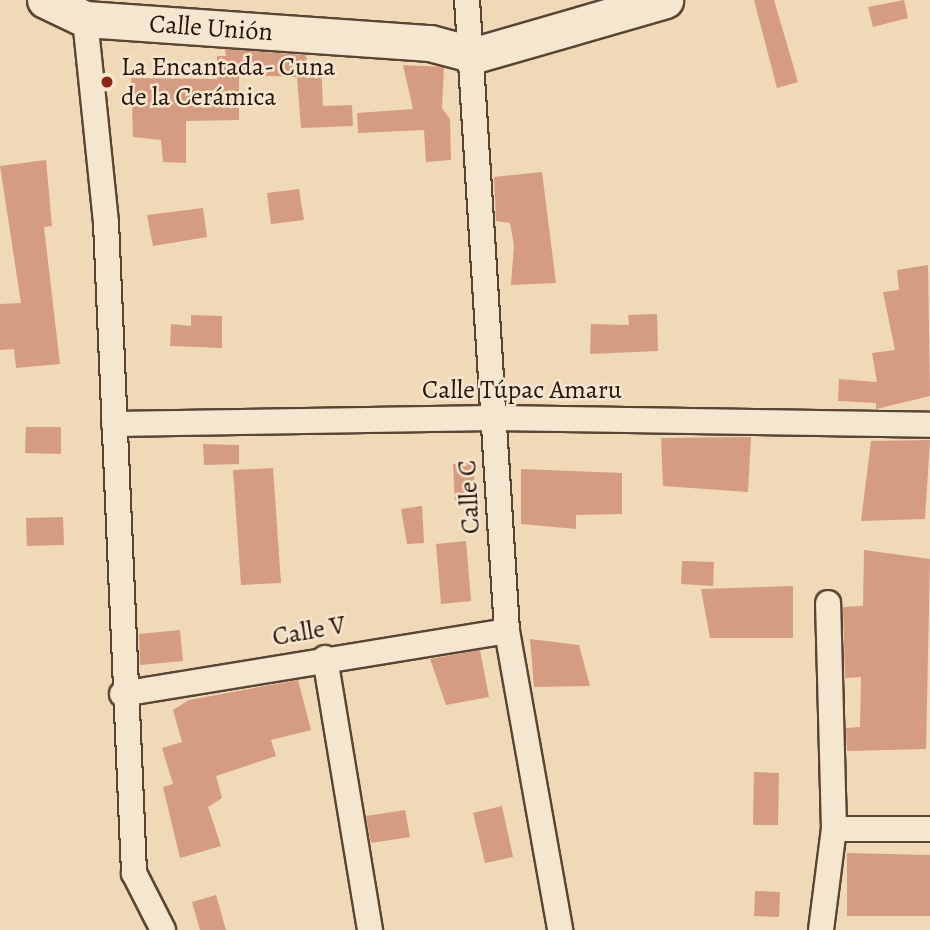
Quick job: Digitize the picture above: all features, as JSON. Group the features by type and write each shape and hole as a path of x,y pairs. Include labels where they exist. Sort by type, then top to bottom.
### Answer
{"main road":[{"name":"Calle Unión","path":"45,0 85,19 430,43 475,55"},
{"path":"475,55 665,0"}],"street":[{"name":"Calle C","path":"467,0 475,55 507,631 560,930"},
{"path":"85,19 106,223 122,694 134,873 163,930"},
{"name":"Calle Túpac Amaru","path":"114,424 494,418 930,425"},
{"path":"821,930 834,829 828,603"},
{"name":"Calle V","path":"122,694 325,657 507,631"},
{"path":"325,657 370,930"},
{"path":"834,829 930,829"}],"building":[{"path":"754,0 774,0 798,82 777,88"},
{"path":"904,0 908,18 873,27 868,7"},
{"path":"225,49 305,55 310,65 321,64 323,106 352,105 353,126 301,128 297,77 239,75 239,120 186,121 186,163 163,162 161,140 133,137 131,78 217,79 217,56 226,56"},
{"path":"403,65 444,67 442,108 450,119 451,160 426,162 424,130 358,133 357,113 413,109"},
{"path":"46,160 52,226 44,227 60,364 16,368 14,349 0,350 0,304 21,303 0,166"},
{"path":"542,172 556,283 511,285 514,245 510,223 496,221 494,177"},
{"path":"299,189 304,220 271,224 267,193"},
{"path":"203,208 207,237 153,246 147,215"},
{"path":"928,265 930,396 876,409 876,403 838,401 839,379 877,382 872,353 895,350 883,292 899,290 897,270"},
{"path":"657,314 658,351 590,354 591,324 629,325 628,315"},
{"path":"191,315 222,316 222,348 170,346 171,324 191,326"},
{"path":"26,427 61,427 61,454 25,453"},
{"path":"751,437 748,492 663,486 661,438"},
{"path":"930,440 925,519 861,521 871,441"},
{"path":"203,444 239,445 239,464 204,465"},
{"path":"473,462 476,501 455,502 453,464"},
{"path":"273,468 281,583 241,585 233,470"},
{"path":"521,469 622,473 622,514 576,515 576,529 521,524"},
{"path":"422,506 424,543 407,544 401,509"},
{"path":"63,517 64,545 27,546 26,518"},
{"path":"466,541 471,601 441,604 436,544"},
{"path":"864,550 930,559 926,749 847,751 846,728 860,727 861,677 845,678 843,607 863,606"},
{"path":"682,561 714,562 713,586 681,584"},
{"path":"793,586 793,638 710,638 701,589"},
{"path":"180,630 183,661 140,665 139,634"},
{"path":"530,639 579,645 590,686 534,687"},
{"path":"480,650 489,697 446,705 430,659"},
{"path":"298,680 311,730 271,740 276,756 216,776 222,798 208,807 221,846 180,858 163,787 173,784 162,748 182,742 173,710 189,700"},
{"path":"754,772 779,773 778,825 753,825"},
{"path":"502,806 513,857 485,863 473,813"},
{"path":"405,810 410,837 371,843 366,816"},
{"path":"847,853 930,855 930,916 847,916"},
{"path":"755,891 780,892 779,917 754,916"},
{"path":"216,895 226,930 200,930 192,902"}],"place":[{"name":"La Encantada- Cuna de la Cerámica","path":"107,82"}]}
